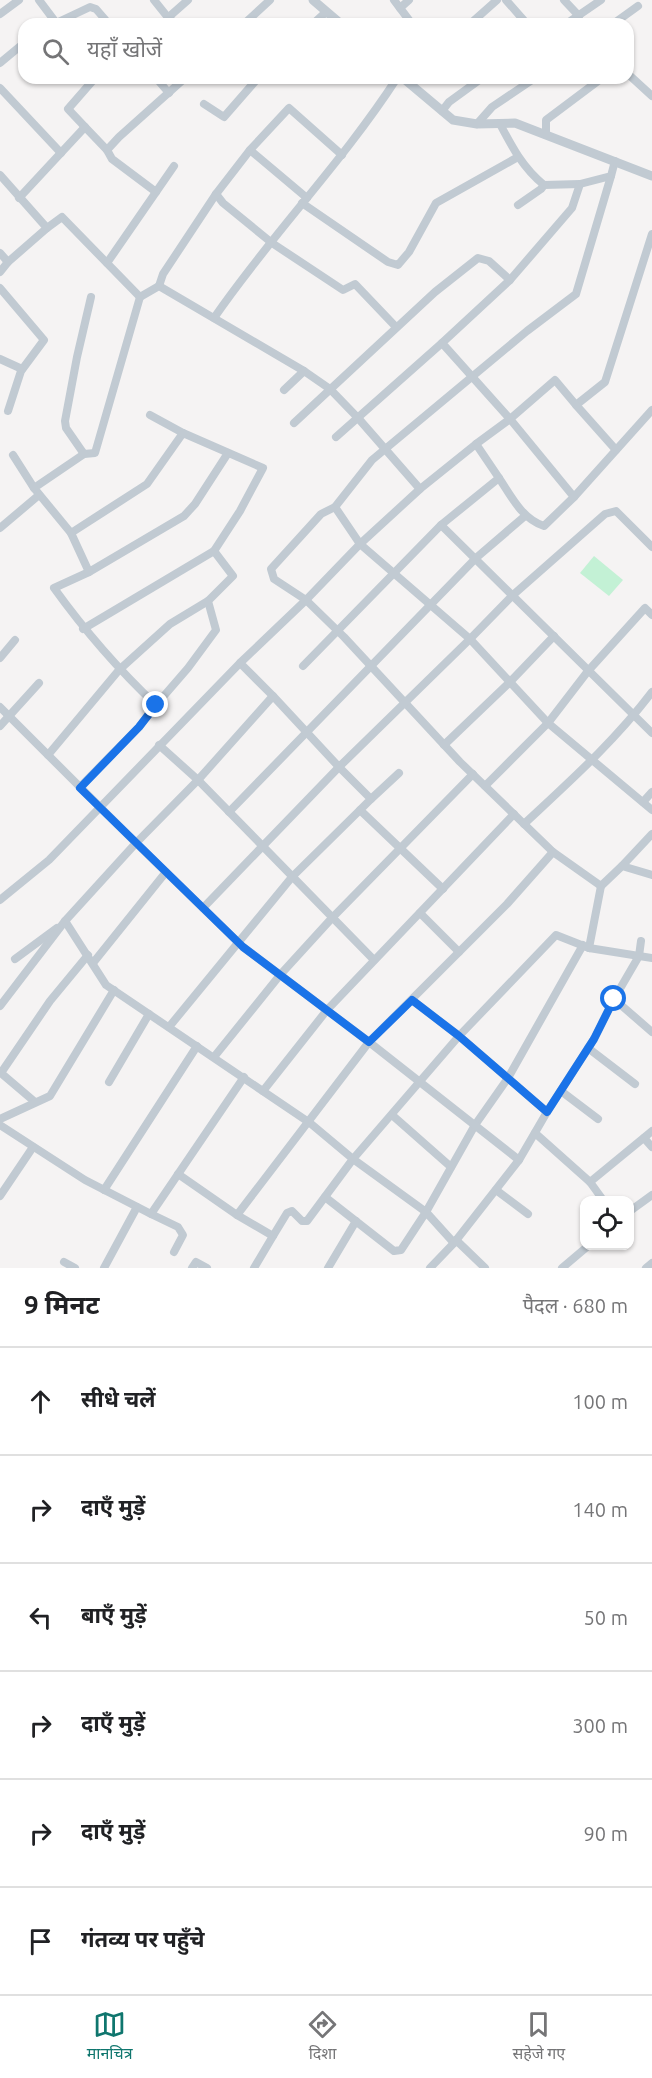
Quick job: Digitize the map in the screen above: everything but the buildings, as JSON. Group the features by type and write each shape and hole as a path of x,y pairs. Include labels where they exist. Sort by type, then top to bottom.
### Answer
{"street":[{"path":"0,14 19,0"},
{"path":"39,0 52,18"},
{"path":"154,0 168,18"},
{"path":"171,18 171,15 188,0"},
{"path":"250,18 270,0"},
{"path":"313,0 334,18"},
{"path":"394,0 408,18"},
{"path":"400,8 409,0"},
{"path":"477,18 497,0"},
{"path":"506,0 522,18"},
{"path":"564,0 579,16"},
{"path":"576,18 601,0"},
{"path":"621,18 638,6"},
{"path":"68,18 90,7 96,9 104,18"},
{"path":"320,18 326,12"},
{"path":"0,63 18,48"},
{"path":"634,80 652,96"},
{"path":"90,84 68,109 107,150 112,159 156,192"},
{"path":"161,84 169,93"},
{"path":"107,150 179,84"},
{"path":"204,104 224,117 253,84"},
{"path":"214,318 244,274 375,113 393,84"},
{"path":"410,84 453,120 477,124 515,123 652,176"},
{"path":"442,111 449,102 474,84"},
{"path":"477,124 492,107 526,84"},
{"path":"546,135 546,120 594,84"},
{"path":"0,88 61,153"},
{"path":"0,528 37,491 84,454 94,453 140,297 159,286 163,274 216,194 250,150 289,108 342,155"},
{"path":"500,124 518,157 532,175 544,185 580,184 611,176"},
{"path":"19,198 86,128"},
{"path":"250,150 304,201 388,262 398,265 409,252 436,204 518,157"},
{"path":"601,886 554,852 524,824 444,745 338,630 306,600 274,579 271,569 321,514 334,507 372,460 527,331 576,294 615,161"},
{"path":"107,263 174,166"},
{"path":"0,176 47,228"},
{"path":"336,437 510,280 572,208 580,184"},
{"path":"518,205 544,185"},
{"path":"216,194 223,203 271,242 343,290 355,284 396,327"},
{"path":"0,272 8,262 62,217 140,297"},
{"path":"576,405 605,382 652,234"},
{"path":"0,253 8,262"},
{"path":"294,423 435,292 478,258 489,261 510,280"},
{"path":"159,286 304,371 330,389 420,489"},
{"path":"0,288 44,340 22,369 8,411"},
{"path":"84,454 66,428 65,421 91,297"},
{"path":"442,343 510,419 574,497"},
{"path":"0,359 22,369"},
{"path":"284,390 304,371"},
{"path":"0,900 49,860 159,745 360,544 420,489 510,419 555,380 616,450"},
{"path":"476,444 525,516 536,524 544,526 574,497 652,410"},
{"path":"83,629 214,550 240,511 263,468 150,416"},
{"path":"71,533 147,484 183,433"},
{"path":"156,705 119,670 83,629 54,588 89,572 184,516 195,504 228,453"},
{"path":"13,455 37,491 71,533 89,572"},
{"path":"303,666 441,525 499,478"},
{"path":"334,507 360,544 470,639 548,723 652,810"},
{"path":"203,908 339,767 513,595 605,514 616,511 652,547"},
{"path":"229,812 476,558 525,516"},
{"path":"441,525 652,733"},
{"path":"48,755 119,670 170,624 208,601 233,576 214,550"},
{"path":"80,788 139,727 216,630 208,601"},
{"path":"485,786 548,723 588,671 652,602"},
{"path":"645,608 652,615"},
{"path":"444,745 554,636"},
{"path":"0,658 15,640"},
{"path":"240,663 371,799"},
{"path":"0,726 39,683"},
{"path":"524,824 592,760 634,716 652,692"},
{"path":"0,1006 65,921 136,843 198,780 273,696"},
{"path":"0,707 239,943 519,1160"},
{"path":"159,745 198,780 374,960"},
{"path":"169,1027 292,877 399,773"},
{"path":"214,1057 280,975 332,918 473,774"},
{"path":"643,801 652,792"},
{"path":"360,810 444,889"},
{"path":"263,1091 327,1010 514,814"},
{"path":"325,1197 394,1251 401,1250 426,1212 475,1125 508,1078 586,946 601,886 652,834"},
{"path":"237,1215 369,1042 554,852"},
{"path":"622,866 652,875"},
{"path":"93,963 166,872"},
{"path":"420,913 459,952"},
{"path":"65,921 106,985 310,1122 353,1159 426,1212 455,1242 486,1268"},
{"path":"15,959 65,921"},
{"path":"254,1268 287,1213 292,1211 302,1221 307,1221 353,1159 393,1115 419,1081 556,935 586,946 652,958"},
{"path":"430,1268 455,1242 519,1160 588,1048 639,956 641,941"},
{"path":"35,1102 1,1073 50,1001 88,955"},
{"path":"0,1119 50,1096 114,990"},
{"path":"614,999 652,1032"},
{"path":"412,1000 459,1036 547,1112"},
{"path":"109,1082 149,1014"},
{"path":"104,1190 197,1046"},
{"path":"588,1048 635,1084"},
{"path":"151,1214 244,1077"},
{"path":"561,1091 598,1119"},
{"path":"393,1115 452,1167"},
{"path":"0,1125 84,1180 178,1227 183,1235 174,1252"},
{"path":"590,1182 652,1131"},
{"path":"535,1133 590,1182 600,1196"},
{"path":"644,1138 652,1147"},
{"path":"0,1196 33,1147"},
{"path":"178,1174 237,1215 273,1236"},
{"path":"496,1190 528,1214"},
{"path":"634,1209 652,1195"},
{"path":"104,1268 137,1207"},
{"path":"328,1268 356,1221"},
{"path":"562,1268 582,1250"},
{"path":"64,1262 75,1268"},
{"path":"192,1268 196,1262 207,1268"},
{"path":"646,1268 652,1263"}],"green space":[{"path":"594,556 623,580 609,596 580,573"}],"route":[{"path":"156,705 139,727 80,788 243,947 369,1042 412,1000 459,1036 547,1112 594,1039 614,999"}]}
